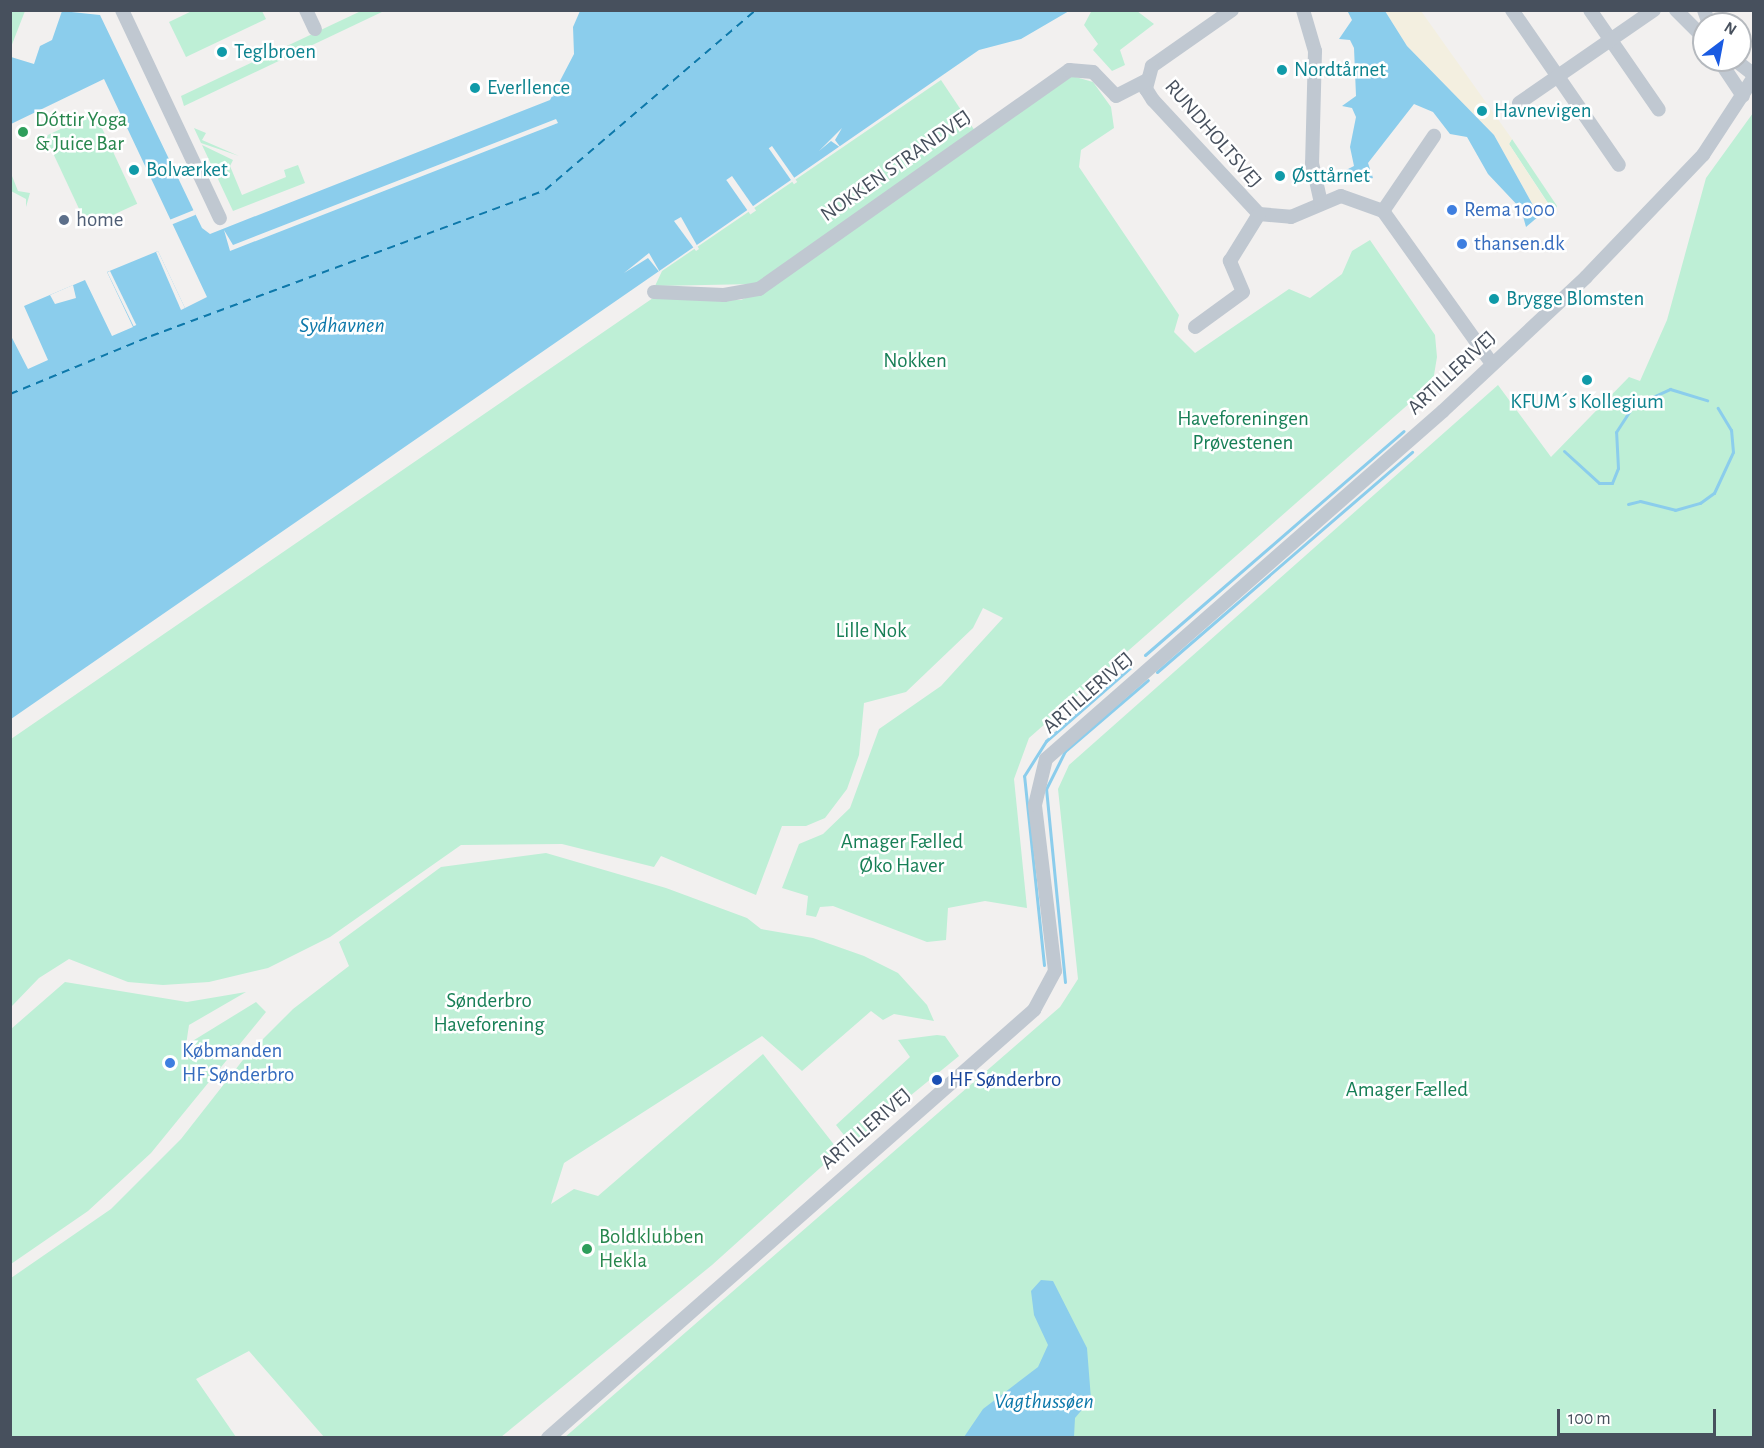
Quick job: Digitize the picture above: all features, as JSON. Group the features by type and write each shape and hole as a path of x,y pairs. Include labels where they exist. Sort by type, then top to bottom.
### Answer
{"street":[{"path":"122,10 220,218"},
{"path":"306,10 315,30"},
{"name":"RUNDHOLTSVEJ","path":"1232,10 1159,60 1146,81 1153,100 1259,214 1291,218 1321,203 1347,196 1383,211"},
{"path":"1303,10 1315,51 1312,163 1321,203"},
{"path":"1512,10 1618,165"},
{"path":"1590,10 1659,110"},
{"path":"1519,104 1654,10"},
{"path":"1676,10 1692,26"},
{"name":"NOKKEN STRANDVEJ","path":"654,292 724,295 759,289 1069,70 1087,68 1116,96 1146,81"},
{"path":"1727,72 1743,96"},
{"name":"ARTILLERIVEJ","path":"548,1437 1034,1010 1056,971 1035,805 1046,759 1492,364 1681,179 1743,96 1754,76"},
{"path":"1434,136 1383,211 1492,364"},
{"name":"RUNDHOLTSVEJ","path":"1196,327 1243,292 1230,261 1259,214"}],"green space":[{"path":"194,10 262,11 266,19 186,57 169,22"},
{"path":"1092,10 1137,11 1154,24 1120,50 1125,65 1112,71 1093,50 1098,44 1084,25"},
{"path":"10,11 25,11 11,47 10,47"},
{"path":"361,11 384,11 184,106 181,96"},
{"path":"1072,76 1093,82 1111,107 1114,128 1081,150 1079,167 1179,315 1174,332 1195,353 1289,289 1310,298 1342,274 1352,251 1370,240 1435,335 1437,357 1433,381 1420,394 1029,738 1014,779 1027,908 985,901 948,908 946,940 927,942 833,906 820,907 816,917 806,915 808,896 782,888 799,844 823,834 850,808 879,729 941,686 1003,618 983,608 973,628 906,692 864,703 859,755 847,789 825,818 806,826 782,826 756,895 661,856 654,867 562,844 461,845 330,937 268,968 209,982 163,985 128,982 69,959 39,978 11,1007 11,739 653,298 741,300 772,286"},
{"path":"941,80 975,131 755,284 655,286 662,271"},
{"path":"95,113 137,204 87,227 45,136"},
{"name":"Amager Fælled","path":"1753,113 1753,1437 564,1438 1060,1007 1078,979 1058,789 1069,765 1498,385 1551,457 1629,377 1640,381 1667,320 1706,178"},
{"path":"194,128 206,133 202,140 239,156 201,143"},
{"path":"1512,139 1557,206 1554,212 1509,144"},
{"path":"202,145 233,160 230,166 242,195 286,177 284,170 298,165 305,183 233,211"},
{"path":"12,176 18,191 30,193 26,207 26,199 11,191"},
{"name":"Sønderbro Haveforening","path":"546,853 666,888 747,918 761,929 813,938 864,956 898,973 927,1005 934,1021 894,1014 883,1020 871,1011 802,1071 762,1036 564,1163 551,1204 574,1189 598,1196 763,1054 839,1151 712,1265 501,1437 324,1437 249,1351 196,1379 236,1437 11,1437 11,1278 111,1209 181,1139 246,1056 293,1009 349,966 339,942 441,867"},
{"path":"65,982 187,1002 246,992 189,1025 186,1045 256,1002 266,1012 151,1153 88,1211 11,1264 11,1029"},
{"path":"945,1036 959,1056 851,1144 836,1125 910,1057 898,1040"}],"sand":[{"name":"Havnevigen","path":"1385,11 1421,11 1512,139 1509,144 1550,207 1546,217 1538,214 1494,135 1407,46"}],"water":[{"name":"Havnevigen","path":"1347,10 1385,11 1407,46 1494,135 1539,216 1526,227 1521,209 1488,174 1467,137 1450,134 1433,112 1414,104 1368,163 1373,178 1360,181 1342,172 1354,166 1350,147 1356,117 1352,108 1342,106 1356,96 1354,48 1350,40 1339,39 1352,20"},
{"name":"Sydhavnen","path":"62,11 100,15 202,228 210,234 550,100 574,54 573,27 580,11 1069,11 1021,39 979,50 11,719 10,334 28,369 48,360 24,306 85,280 112,336 133,327 107,272 158,251 185,308 207,297 104,79 11,124 11,57 34,64 40,46 52,40"},
{"name":"Vagthussøen","path":"1041,1280 1053,1281 1087,1348 1091,1399 1075,1418 1074,1437 964,1437 983,1409 1038,1367 1048,1345 1034,1315 1031,1291"}],"pier":[{"path":"556,119 558,123 230,251 224,230 233,245"},
{"path":"842,128 835,140 841,148 831,141 819,151"},
{"path":"772,146 797,182 794,184 769,148"},
{"path":"732,176 756,210 750,214 726,180"},
{"path":"194,210 196,215 172,224 170,220"},
{"path":"681,217 699,249 696,251 674,221"},
{"path":"158,251 185,308 181,310 156,252"},
{"path":"649,253 661,274 648,258 624,273"},
{"path":"110,271 136,325 134,326 107,272"},
{"path":"73,285 76,298 55,304 50,295"}],"waterway":[{"path":"1564,451 1599,483 1612,483 1618,468 1616,432 1633,406 1670,389 1707,400"},
{"path":"1628,504 1640,501 1675,510 1700,503 1714,493 1733,452 1731,430 1718,408"},
{"path":"1145,655 1404,431"},
{"path":"1157,672 1412,452"},
{"path":"1044,965 1024,776 1046,741 1132,666"},
{"path":"1065,982 1046,789 1065,751 1148,680"}],"ferry route":[{"path":"10,394 151,336 545,190 756,10"}],"place":[{"name":"Teglbroen","path":"222,52"},
{"name":"Nordtårnet","path":"1282,70"},
{"name":"Everllence","path":"475,88"},
{"name":"Havnevigen","path":"1482,111"},
{"name":"Dóttir Yoga & Juice Bar","path":"23,132"},
{"name":"Bolværket","path":"134,170"},
{"name":"Østtårnet","path":"1280,176"},
{"name":"Rema 1000","path":"1452,210"},
{"name":"home","path":"64,220"},
{"name":"thansen.dk","path":"1462,244"},
{"name":"Brygge Blomsten","path":"1494,299"},
{"name":"KFUM´s Kollegium","path":"1587,380"},
{"name":"Købmanden HF Sønderbro","path":"170,1063"},
{"name":"HF Sønderbro","path":"937,1080"},
{"name":"Boldklubben Hekla","path":"587,1249"}],"park label":[{"name":"Nokken","path":"915,361"},
{"name":"Haveforeningen Prøvestenen","path":"1243,431"},
{"name":"Lille Nok","path":"871,631"},
{"name":"Amager Fælled Øko Haver","path":"902,854"}]}
